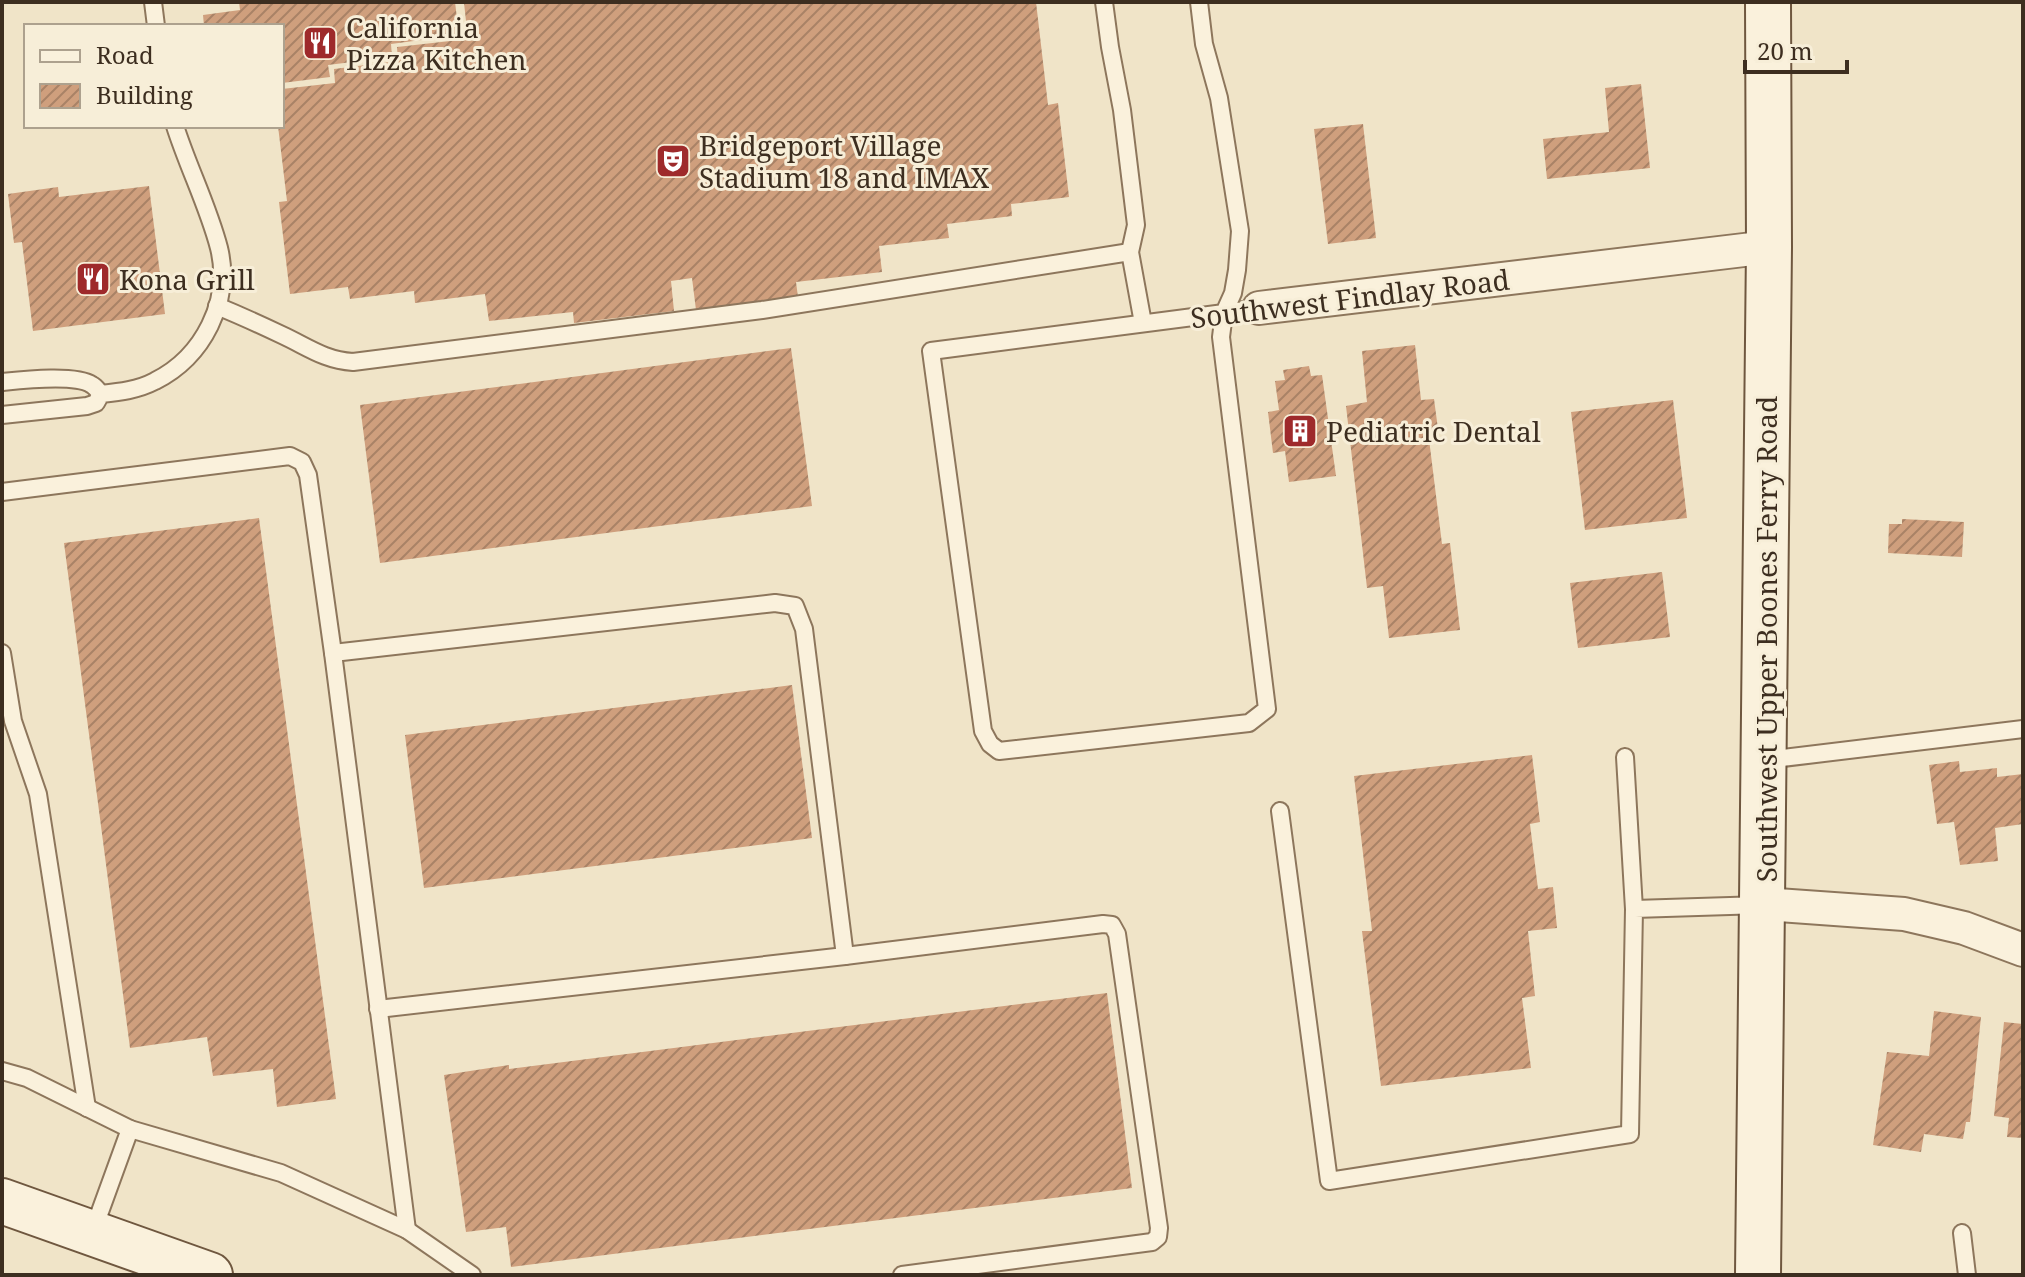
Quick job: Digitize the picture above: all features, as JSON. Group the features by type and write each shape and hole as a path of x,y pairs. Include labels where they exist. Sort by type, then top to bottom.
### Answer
{"main road":[{"name":"Southwest Upper Boones Ferry Road","path":"1758,1275 1769,247 1768,2"},
{"path":"2,1201 210,1275"}],"street":[{"name":"Southwest Findlay Road","path":"1259,308 1769,247"},
{"path":"1763,904 1904,914 1964,928 2023,950"}],"lane":[{"path":"153,2 156,24"},
{"path":"1104,2 1122,110 1136,225 1130,252 1143,323"},
{"path":"1199,2 1204,44 1219,98 1240,231 1233,293 1224,313"},
{"path":"101,394 128,391 154,382 184,362 204,337 217,306 222,267 219,248 176,128"},
{"path":"217,306 322,356 353,362 762,310 1130,252"},
{"name":"Southwest Findlay Road","path":"1224,313 1221,337 1267,709 1249,723 999,751 990,744 983,731 931,351 1259,308"},
{"path":"2,382 79,381 92,384 101,394"},
{"path":"2,415 87,406 96,403 101,394"},
{"path":"2,492 290,456 302,462 308,475 333,653 407,1230"},
{"path":"333,653 775,603 795,606 804,629 845,956"},
{"path":"2,653 13,721 38,794 87,1108"},
{"path":"1764,760 2023,729"},
{"path":"1280,811 1329,1181 1630,1134 1634,909 1625,757"},
{"path":"1634,909 1763,904"},
{"path":"378,1009 1112,925 1117,934 1158,1237 1152,1242 902,1275"},
{"path":"2,1071 27,1078 130,1129 281,1173 407,1230 472,1275"},
{"path":"93,1233 130,1129"},
{"path":"1962,1233 1967,1275"}],"building":[{"path":"239,2 455,2 459,35 391,44 392,57 328,65 330,77 284,83 284,24 204,24 203,15 240,10"},
{"name":"Bridgeport Village Stadium 18 and IMAX","path":"1036,2 1048,105 1058,103 1069,197 1011,204 1012,216 947,224 949,238 879,246 882,272 796,282 798,297 696,310 692,278 671,281 674,311 574,323 573,312 489,321 485,294 415,303 414,291 350,299 348,287 290,294 279,202 287,201 278,128 284,128 284,89 335,83 334,69 398,61 397,47 468,39 464,3"},
{"path":"1641,84 1650,168 1547,179 1543,139 1609,132 1605,88"},
{"path":"1363,124 1376,238 1328,244 1314,129"},
{"name":"Kona Grill","path":"149,186 165,314 33,331 22,242 14,243 8,194 58,187 59,197"},
{"path":"1415,345 1421,400 1434,399 1438,429 1428,431 1442,544 1450,543 1460,630 1389,638 1383,586 1367,588 1346,406 1367,402 1362,351"},
{"path":"791,348 812,506 380,563 360,405"},
{"name":"Pediatric Dental","path":"1309,366 1311,376 1322,375 1336,476 1289,482 1285,451 1273,453 1268,412 1279,410 1275,381 1285,380 1283,370"},
{"path":"1673,400 1687,518 1585,530 1571,412"},
{"path":"259,518 336,1099 277,1107 273,1069 213,1076 207,1037 130,1048 64,543"},
{"path":"1902,519 1964,522 1962,557 1888,553 1889,524 1902,524"},
{"path":"1662,572 1670,637 1578,648 1570,583"},
{"path":"792,685 812,838 424,888 405,735"},
{"path":"1532,755 1540,822 1530,824 1538,889 1553,887 1557,928 1528,931 1535,996 1522,998 1531,1068 1381,1086 1362,931 1372,931 1354,776"},
{"path":"1959,761 1960,772 1997,768 1997,777 2023,774 2023,824 1995,828 1998,861 1960,865 1954,822 1937,824 1929,765"},
{"path":"1107,993 1132,1188 511,1267 506,1227 466,1232 444,1075"},
{"path":"1934,1011 1981,1017 1970,1122 1966,1122 1963,1139 1924,1134 1921,1152 1873,1145 1887,1052 1929,1056"},
{"path":"2004,1022 2023,1024 2023,1138 2007,1137 2009,1118 1994,1116"}],"place":[{"name":"California Pizza Kitchen","path":"320,43"},
{"name":"Bridgeport Village Stadium 18 and IMAX","path":"673,161"},
{"name":"Kona Grill","path":"93,279"},
{"name":"Pediatric Dental","path":"1300,431"}]}
